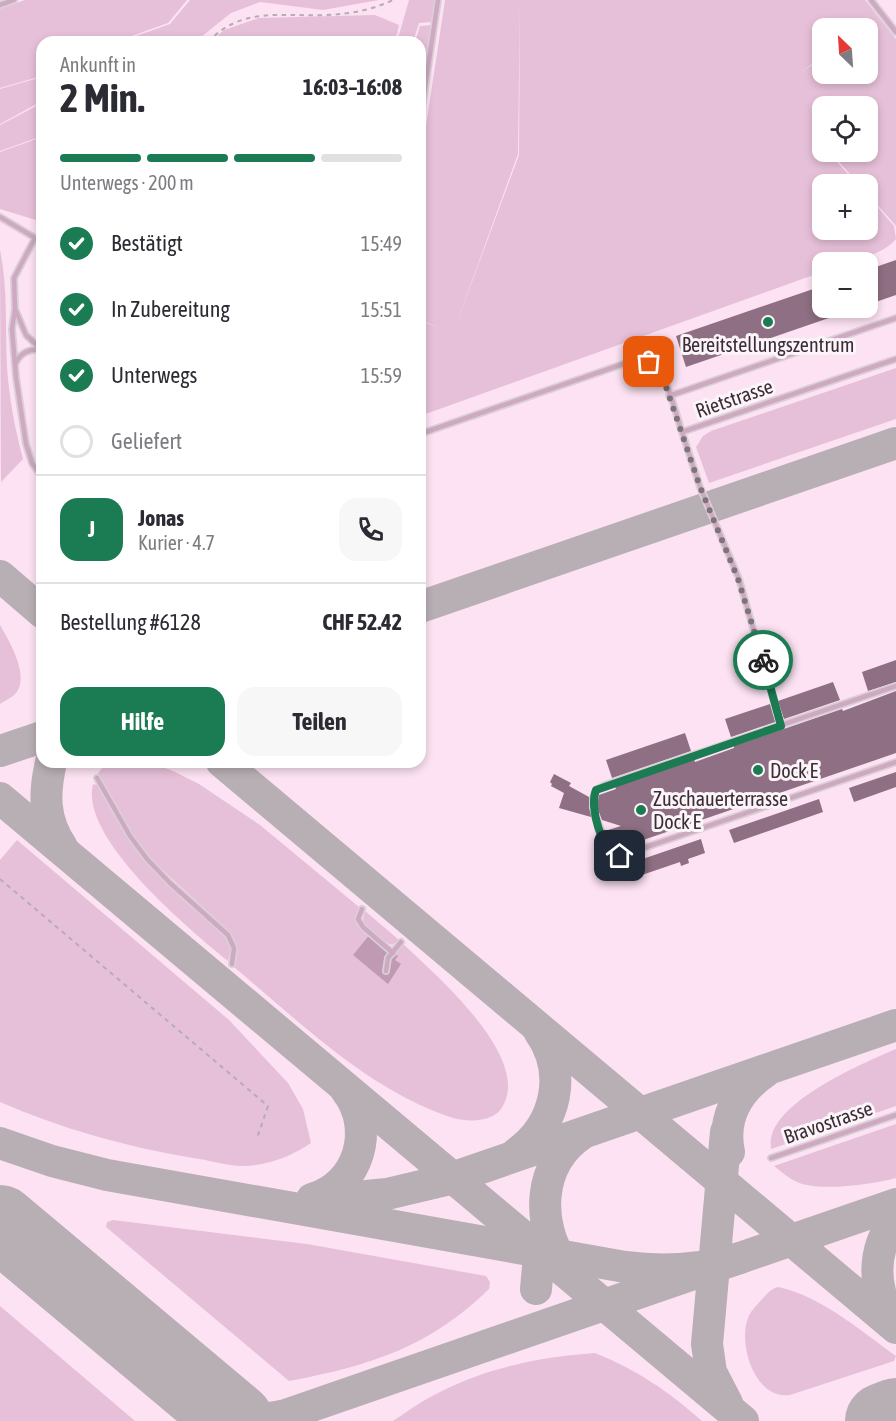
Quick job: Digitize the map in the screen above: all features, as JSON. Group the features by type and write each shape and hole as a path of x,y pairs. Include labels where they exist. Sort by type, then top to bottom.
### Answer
{"lane":[{"path":"0,5 14,0"},
{"path":"426,80 438,0"},
{"path":"871,0 896,32"},
{"path":"0,217 35,238 15,273 13,286 15,309 12,329 27,452 36,469"},
{"path":"15,309 26,334 36,345"},
{"path":"669,396 896,318"},
{"path":"15,366 20,356 28,351 36,351"},
{"name":"Rietstrasse","path":"426,432 643,360 654,365 663,378 682,432 896,358"},
{"path":"682,432 700,487 738,579 781,726"},
{"path":"896,686 596,790 593,808 608,849 620,856 896,762"},
{"path":"97,778 125,828 147,859 170,884 228,935 234,948 232,964"},
{"path":"362,909 358,919 363,927 393,953"},
{"path":"386,971 388,958 401,942"},
{"name":"Bravostrasse","path":"771,1158 896,1115"}],"path":[{"path":"213,36 236,21 253,17 356,12 378,7 393,0"},
{"path":"0,879 268,1106 257,1138"}],"shaded area":[{"path":"0,0 896,0 896,1421 0,1421"},
{"path":"25,0 187,0 168,23 132,36 36,36 36,78 0,88 0,9"},
{"path":"190,0 379,0 323,10 260,2 231,13 202,36 136,36 170,24"},
{"path":"409,0 435,0 431,22 419,23 415,36 399,35"},
{"path":"445,0 520,0 865,0 896,39 896,226 878,206 878,174 850,174 839,162 878,162 878,96 812,96 812,162 837,162 848,174 812,174 812,240 878,240 878,208 894,226 896,239 889,246 878,252 812,252 812,276 426,414 426,323 438,327 426,322 426,126","holes":["520,0 519,155 453,333 518,154"]},
{"path":"375,15 399,25 395,36 218,36 224,30 259,18"},
{"path":"432,25 426,64 426,36 417,36 420,26"},
{"path":"36,79 36,104 0,124 0,89"},
{"path":"36,106 36,138 0,151 0,125"},
{"path":"36,139 36,220 0,209 0,152"},
{"path":"0,250 5,293 8,379 23,459 1,482"},
{"path":"896,368 896,419 709,483 696,447 703,436 711,431"},
{"path":"0,625 17,660 21,680 19,689 13,696 0,704"},
{"path":"102,768 165,768 199,784 260,825 359,907 356,916 357,925 393,957 403,944 457,997 494,1043 505,1067 508,1089 497,1114 477,1120 456,1119 420,1105 391,1089 336,1052 234,967 237,949 230,932 155,863 133,837 98,773"},
{"path":"93,784 97,785 122,827 161,878 228,940 231,948 228,961 165,906 120,856 103,830 93,806"},
{"path":"17,840 229,1020 288,1083 303,1109 311,1143 296,1152 270,1162 252,1166 231,1165 95,1136 47,1121 0,1102 0,860"},
{"path":"365,911 399,940 392,945 376,935 363,921"},
{"path":"371,933 398,956 395,960 401,964 388,984 353,955"},
{"path":"896,1049 896,1106 771,1149 772,1135 779,1121 807,1095 825,1083"},
{"path":"896,1124 896,1178 852,1186 816,1186 789,1178 774,1166"},
{"path":"113,1220 307,1244 486,1276 490,1282 489,1289 467,1309 421,1340 372,1361 289,1381 106,1227 107,1222"},
{"path":"778,1287 825,1306 896,1356 894,1361 790,1395 778,1394 768,1389 759,1381 748,1358 745,1332 751,1312 768,1293"},
{"path":"0,1306 135,1421 0,1421"},
{"path":"595,1353 652,1382 702,1421 393,1421 434,1395 477,1376 555,1357"}],"building":[{"name":"Bereitstellungszentrum","path":"896,260 896,295 878,301 878,266"},
{"name":"Bereitstellungszentrum","path":"812,289 812,318 829,318 686,367 676,336"},
{"path":"896,660 896,682 868,691 862,672"},
{"path":"833,682 840,700 784,719 778,701"},
{"name":"Dock E","path":"896,691 896,753 617,849 614,847 608,830 621,826 602,820 597,807 599,795 616,789 615,786 694,759 695,762 734,748 734,746 842,709 843,711"},
{"path":"770,704 775,722 731,737 725,719"},
{"path":"685,733 691,751 612,778 606,760"},
{"path":"896,772 896,787 854,802 849,788"},
{"path":"554,774 571,783 569,786 589,797 591,817 559,808 564,793 551,786 550,782"},
{"path":"819,799 823,812 734,843 729,830"},
{"path":"701,839 705,853 688,859 689,863 681,866 680,862 636,877 631,863"}],"taxiway":[{"path":"426,605 896,443"},
{"path":"0,576 36,607"},
{"path":"0,751 36,739"},
{"path":"50,768 46,795 48,816 62,847"},
{"path":"229,768 896,1328"},
{"path":"0,798 743,1421"},
{"path":"316,1201 387,1194 446,1180 896,1025"},
{"path":"517,1153 531,1141 541,1127 554,1096 553,1063 548,1047 539,1031"},
{"path":"729,1152 728,1128 734,1107 739,1097 765,1072"},
{"path":"312,1199 328,1192 341,1182 351,1169 358,1154 361,1138 360,1121 355,1105 346,1090"},
{"path":"726,1132 707,1344 711,1372 727,1403"},
{"path":"564,1265 549,1231 546,1195 549,1178 556,1161 582,1134"},
{"path":"0,1143 52,1161 107,1175 625,1267 683,1269 740,1258"},
{"path":"268,1421 896,1204"},
{"path":"894,1323 882,1297 877,1270 882,1243 896,1218"},
{"path":"536,1289 541,1233"},
{"path":"216,1404 248,1417 282,1416"},
{"path":"888,1421 896,1417"}],"runway":[{"path":"0,1223 236,1421"},
{"path":"883,1421 896,1416"}],"way so far":[{"path":"649,362 663,378 700,487 738,579 763,660"}],"place":[{"name":"Bereitstellungszentrum","path":"768,322"},
{"name":"Dock E","path":"758,770"},
{"name":"Zuschauerterrasse Dock E","path":"641,810"}],"route":[{"path":"620,856 611,853 606,845 593,808 596,790 781,726 763,660"}]}
